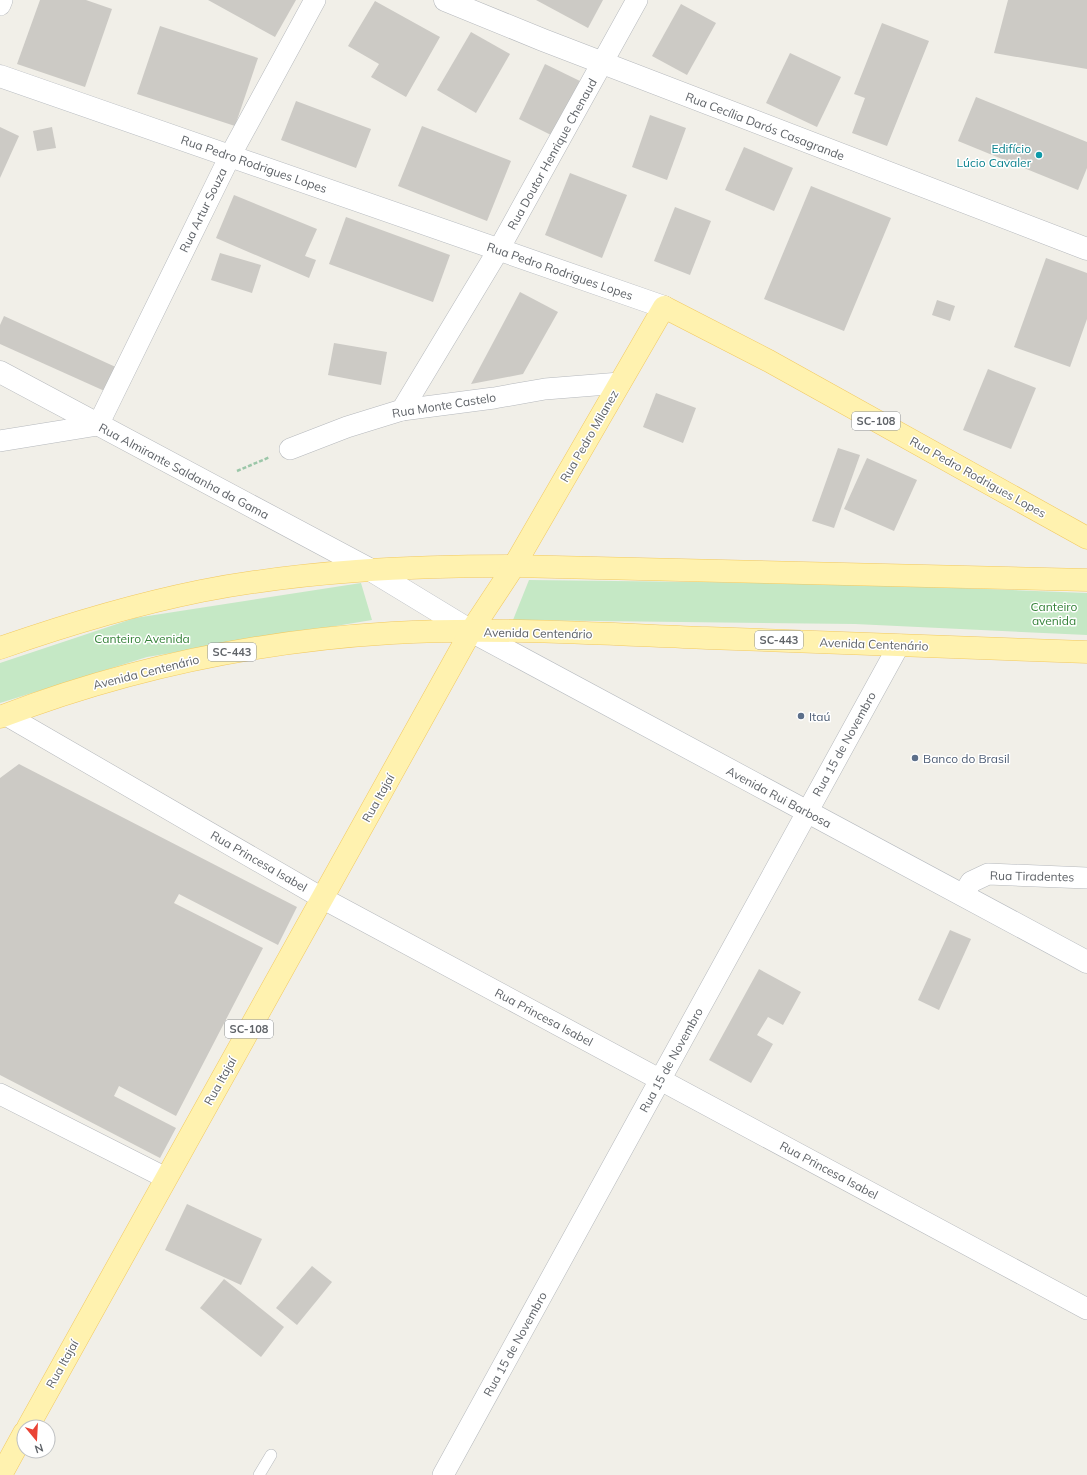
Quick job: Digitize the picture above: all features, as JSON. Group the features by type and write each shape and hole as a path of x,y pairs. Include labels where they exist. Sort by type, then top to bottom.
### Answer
{"main road":[{"name":"Rua Cecília Darós Casagrande","path":"445,0 603,64 1087,249"},
{"name":"Rua Pedro Rodrigues Lopes","path":"0,76 664,307 769,361 1087,538"},
{"name":"Rua Pedro Milanez","path":"471,631 514,566 664,307"},
{"name":"Rua Almirante Saldanha da Gama","path":"0,372 369,569 471,631"},
{"path":"0,648 54,629 133,607 200,591 311,574 369,569 445,566 514,566 1087,580"},
{"name":"Avenida Centenário","path":"3,716 52,698 100,683 144,671 231,652 320,639 394,633 471,631 1087,652"},
{"name":"Avenida Rui Barbosa","path":"471,631 807,813 1087,962"},
{"name":"Rua Itajaí","path":"32,1419 471,631"},
{"path":"1,1475 16,1448"}],"street":[{"path":"0,5 2,0"},
{"name":"Rua Artur Souza","path":"98,425 230,156 315,0"},
{"name":"Rua Doutor Henrique Chenaud","path":"402,410 499,249 603,64 637,0"},
{"name":"Rua Monte Castelo","path":"290,449 347,426 402,410 494,398 544,389 620,383"},
{"path":"0,441 98,425"},
{"name":"Rua 15 de Novembro","path":"443,1475 899,645"},
{"name":"Rua Princesa Isabel","path":"3,716 322,898 1087,1309"},
{"name":"Rua Tiradentes","path":"963,895 971,882 988,874 1087,878"},
{"path":"0,1094 166,1178"}],"lane":[{"path":"259,1475 271,1455"}],"path":[{"path":"208,484 290,449"}],"green space":[{"name":"Canteiro avenida","path":"529,580 860,584 1087,593 1087,635 855,624 513,620"},
{"name":"Canteiro Avenida","path":"361,583 372,620 147,657 0,703 0,663 135,618"}],"building":[{"path":"40,0 86,0 112,9 85,87 17,64"},
{"path":"208,0 296,0 275,37"},
{"path":"536,0 603,0 588,28"},
{"path":"1008,0 1087,0 1087,69 994,53"},
{"path":"375,1 440,37 406,97 371,77 379,64 348,46"},
{"path":"681,4 716,23 687,75 652,56"},
{"path":"882,23 929,41 887,146 852,133 865,98 854,94"},
{"path":"160,26 258,58 235,126 137,94"},
{"path":"471,32 510,54 476,113 437,90"},
{"path":"790,53 841,77 817,127 766,103"},
{"path":"545,64 580,81 553,136 519,119"},
{"name":"Edifício Lúcio Cavaler","path":"976,97 1087,142 1087,168 1078,190 958,141"},
{"path":"296,101 371,129 356,168 281,140"},
{"path":"650,115 686,128 667,180 632,167"},
{"path":"422,126 511,161 487,221 398,186"},
{"path":"0,127 19,136 0,178"},
{"path":"52,127 56,148 37,151 33,131"},
{"path":"744,147 793,168 774,211 725,190"},
{"path":"570,173 627,195 602,258 545,235"},
{"path":"811,186 891,218 844,331 764,299"},
{"path":"234,195 317,229 305,256 316,260 309,278 216,238"},
{"path":"675,207 711,221 690,275 654,261"},
{"path":"346,217 450,255 433,302 329,264"},
{"path":"220,253 261,265 252,293 211,280"},
{"path":"1046,258 1087,273 1087,319 1070,367 1014,347"},
{"path":"520,292 558,312 523,374 471,384"},
{"path":"937,300 955,306 950,321 932,315"},
{"path":"4,316 120,369 109,393 0,344 0,325"},
{"path":"334,343 387,352 381,385 328,375"},
{"path":"988,369 1036,388 1011,449 963,430"},
{"path":"656,393 696,408 683,443 643,427"},
{"path":"838,448 860,455 834,528 812,521"},
{"path":"867,458 917,480 894,531 844,509"},
{"path":"19,764 297,907 278,945 179,894 174,903 263,948 176,1116 119,1086 114,1096 176,1128 160,1158 0,1075 0,778"},
{"path":"950,930 971,939 939,1010 918,1000"},
{"path":"759,969 801,992 783,1025 768,1017 757,1035 773,1044 751,1083 709,1060"},
{"path":"187,1204 262,1239 241,1285 165,1250"},
{"path":"312,1266 332,1282 297,1325 276,1308"},
{"path":"224,1279 284,1327 261,1357 200,1308"}],"place":[{"name":"Edifício Lúcio Cavaler","path":"1039,155"},
{"name":"Itaú","path":"801,716"},
{"name":"Banco do Brasil","path":"915,758"}]}
